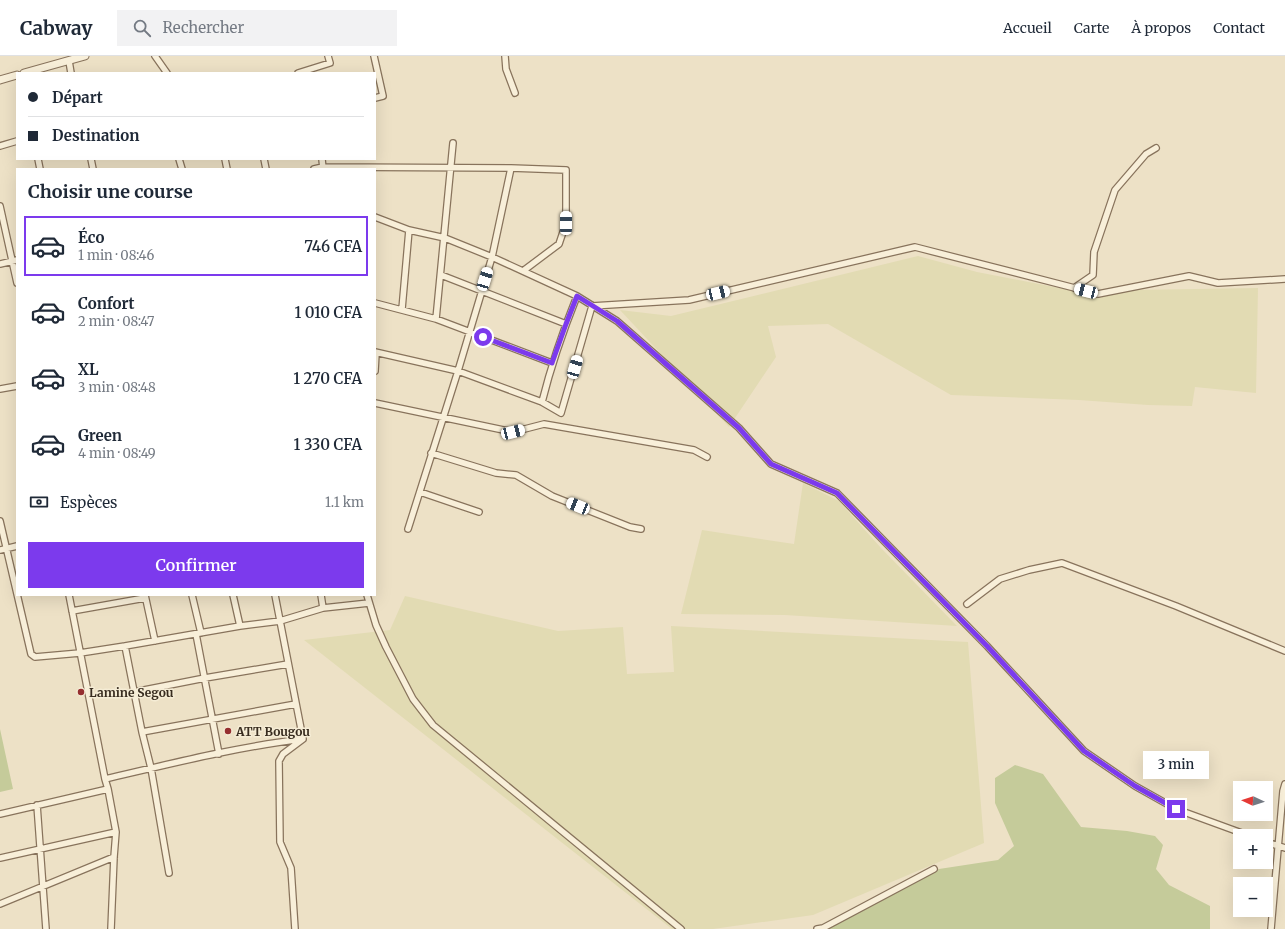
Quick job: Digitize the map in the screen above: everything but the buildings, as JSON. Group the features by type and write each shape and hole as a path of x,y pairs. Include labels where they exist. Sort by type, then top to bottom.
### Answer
{"street":[{"path":"28,72 85,56"},
{"path":"154,56 166,72"},
{"path":"313,71 330,63 328,56"},
{"path":"374,56 383,96 376,98"},
{"path":"505,56 506,69 515,93"},
{"path":"69,61 71,72"},
{"path":"0,80 16,75"},
{"path":"0,146 16,141"},
{"path":"436,319 445,238 453,142"},
{"path":"1074,288 1093,275 1094,252 1115,190 1146,154 1156,148"},
{"path":"323,168 451,167 566,170 566,223 559,244 523,271"},
{"path":"408,529 492,257 511,168"},
{"path":"0,206 15,260 16,272"},
{"path":"376,217 409,230 445,238 492,257 577,296 617,321 733,423 771,464 837,493 987,646 1084,751 1135,786 1176,809 1233,830"},
{"path":"402,309 409,230"},
{"path":"592,306 689,300 915,247 1098,294 1189,276 1218,283 1285,279"},
{"path":"0,264 15,260"},
{"path":"441,275 566,324"},
{"path":"542,402 552,363 577,296"},
{"path":"376,303 436,319 552,363"},
{"path":"376,353 458,371 542,402 561,413 592,306"},
{"path":"0,389 16,386"},
{"path":"376,403 513,432 544,424 694,450 708,457"},
{"path":"431,453 496,474 516,475 552,496 630,527 641,529"},
{"path":"420,492 480,512"},
{"path":"0,521 3,549 31,654 35,657 80,653 240,626 280,621 323,608 369,603"},
{"path":"3,549 16,546"},
{"path":"967,604 1000,579 1029,570 1062,563 1176,606 1285,651"},
{"path":"69,596 116,832 111,929"},
{"path":"72,611 145,596 155,641"},
{"path":"192,596 219,754"},
{"path":"233,596 240,626"},
{"path":"275,596 303,739"},
{"path":"321,596 323,608"},
{"path":"368,596 369,603 383,641 413,699 433,725 680,929"},
{"path":"125,646 142,732 151,768 169,873"},
{"path":"134,692 288,664"},
{"path":"142,732 296,704"},
{"path":"105,779 219,754 284,741 303,739"},
{"path":"295,929 291,868 280,842 279,761 283,754 303,739"},
{"path":"1271,929 1282,847 1283,791 1285,784"},
{"path":"0,814 108,789"},
{"path":"37,806 46,929"},
{"path":"0,858 116,832"},
{"path":"0,904 114,856"},
{"path":"817,929 823,928 934,869"}],"shaded area":[{"path":"918,256 977,272 1101,296 1133,290 1258,288 1256,393 1195,387 1192,406 951,395 828,324 768,326 776,357 729,427 620,310 671,316"},
{"path":"803,483 839,501 881,548 957,626 785,615 681,614 702,530 794,544"},
{"path":"405,596 558,631 623,627 627,674 674,672 671,626 968,642 984,843 813,915 713,929 672,929 304,640 390,630"}],"green space":[{"path":"0,729 13,789 0,792"},
{"path":"1015,765 1043,774 1081,827 1127,831 1155,836 1163,845 1156,869 1169,885 1210,906 1210,929 828,929 939,869 998,860 1014,846 995,803 995,778"}],"place":[{"name":"Lamine Segou","path":"81,692"},
{"name":"ATT Bougou","path":"228,731"}],"route":[{"path":"483,337 552,363 577,296 617,321 739,428 771,464 837,493 987,646 1084,751 1135,786 1176,809"}]}
